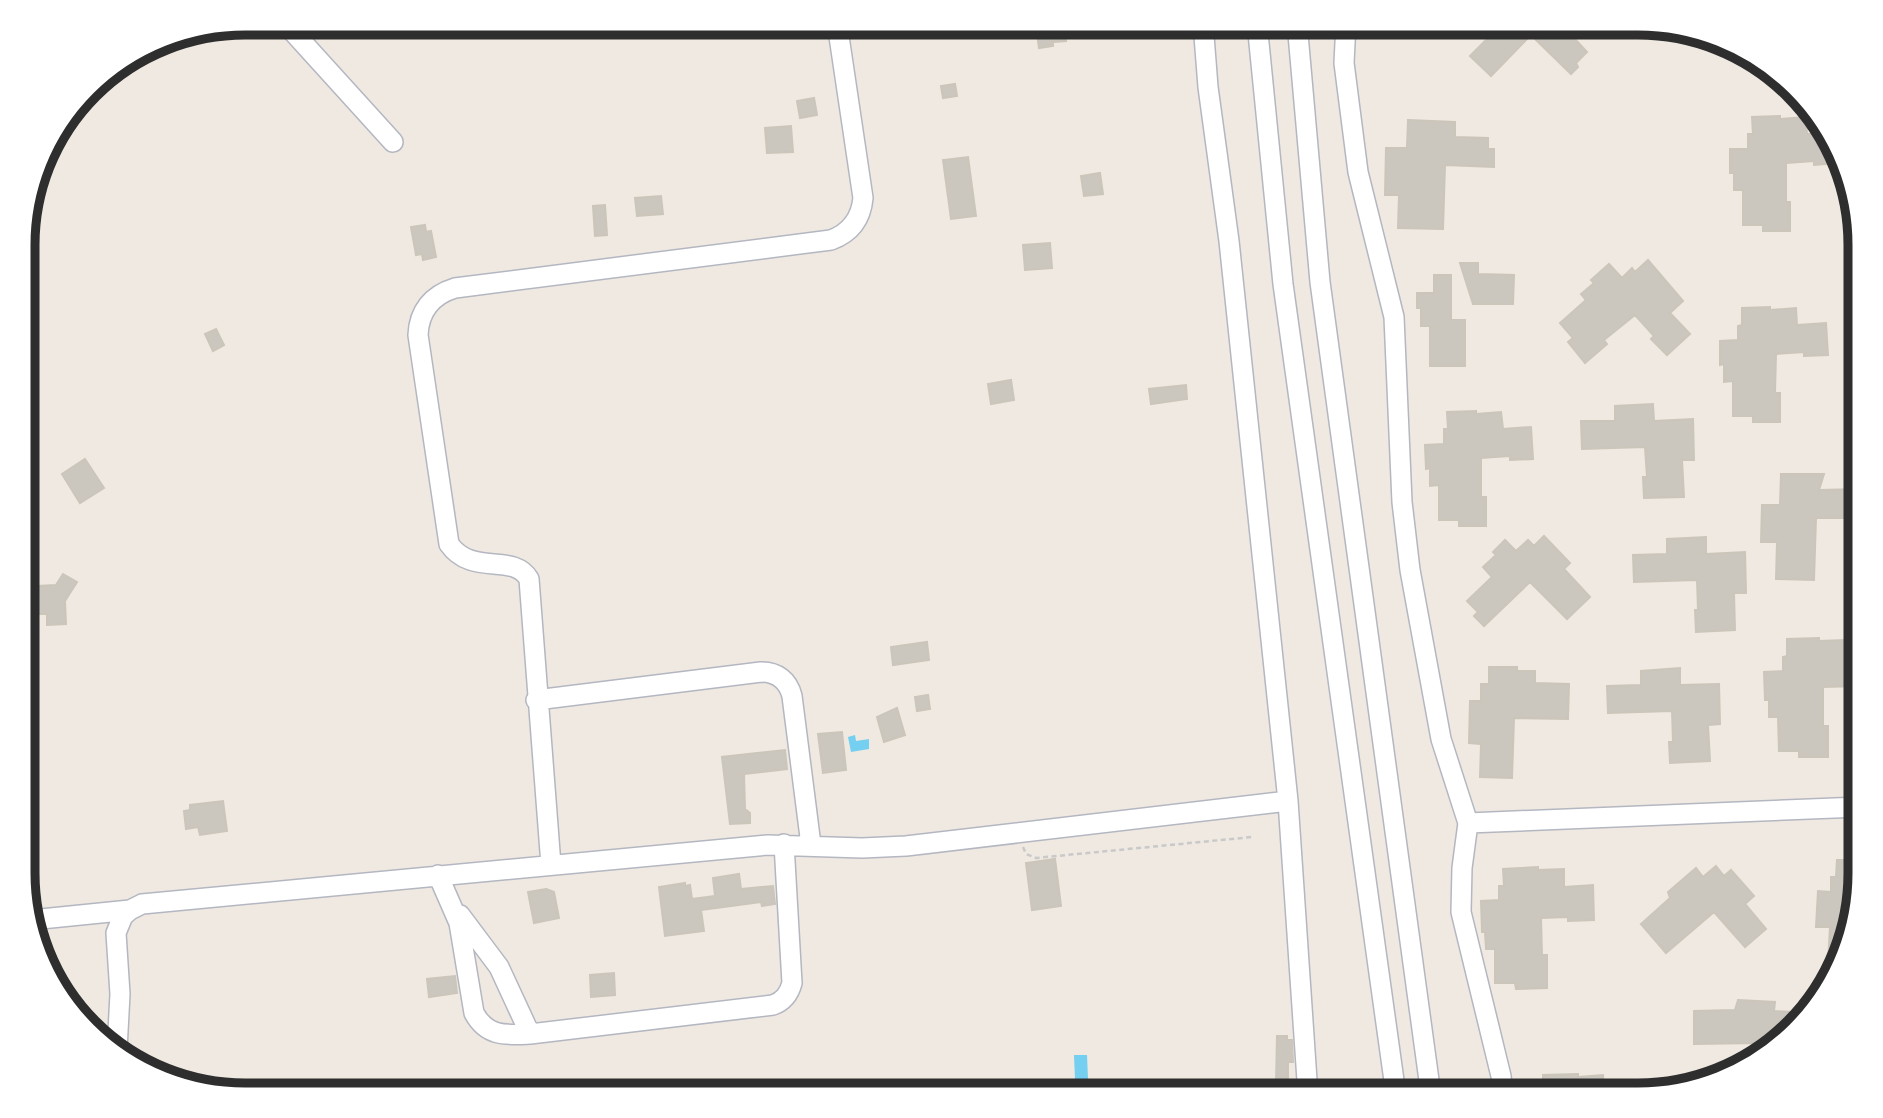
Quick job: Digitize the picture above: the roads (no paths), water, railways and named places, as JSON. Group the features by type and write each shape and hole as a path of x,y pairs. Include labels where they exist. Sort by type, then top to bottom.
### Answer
{"street":[{"path":"296,35 393,142"},
{"path":"551,864 536,700 529,579 518,568 470,562 461,558 449,544 418,335 421,318 424,310 437,296 455,288 831,240 845,233 856,222 863,198 839,35"},
{"path":"1204,35 1208,87 1229,241 1288,801 1307,1083"},
{"path":"1258,35 1283,284 1394,1083"},
{"path":"1298,35 1320,282 1429,1083"},
{"path":"1345,35 1344,63 1358,172 1394,317 1402,502 1410,570 1441,739 1468,823 1462,868 1461,912 1502,1083"},
{"path":"536,700 761,672 779,676 788,685 792,696 811,845"},
{"path":"40,919 130,909 149,903 784,844 884,848 1288,801"},
{"path":"1468,823 1848,807"},
{"path":"438,875 454,908 474,1013 478,1020 495,1034 530,1034 774,1005 782,1001 789,993 792,983 784,844"},
{"path":"454,908 499,967 530,1034"},
{"path":"118,1040 120,994 116,933 118,924 130,909"}],"water":[{"path":"855,735 856,741 869,739 869,749 851,752 848,737"},
{"path":"1074,1055 1087,1055 1088,1079 1075,1079"}]}
